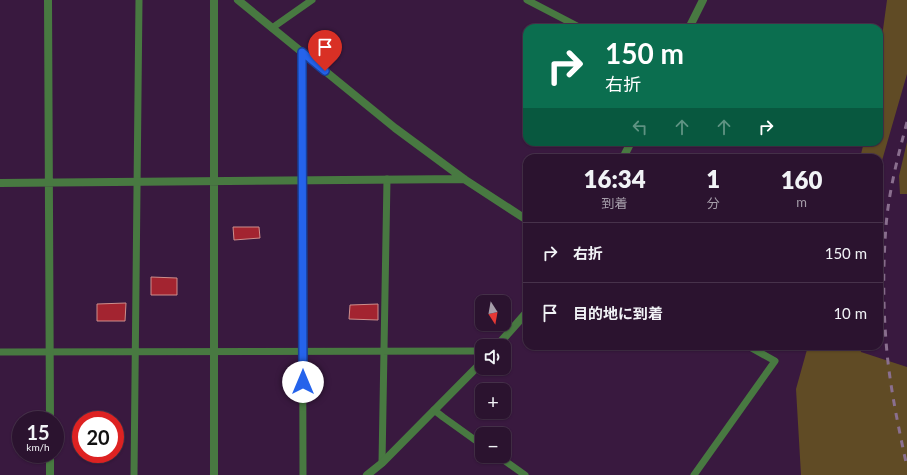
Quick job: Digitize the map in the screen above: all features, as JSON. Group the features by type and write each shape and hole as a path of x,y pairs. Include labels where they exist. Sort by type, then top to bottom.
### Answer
{"street":[{"path":"48,0 50,411"},
{"path":"214,0 214,475"},
{"path":"238,0 395,128 464,179 523,217"},
{"path":"691,24 703,0"},
{"path":"0,183 464,179"},
{"path":"503,339 523,317"},
{"path":"367,475 382,462 475,369"},
{"path":"50,463 50,475"}],"lane":[{"path":"134,475 139,0"},
{"path":"272,28 312,0"},
{"path":"527,0 573,24"},
{"path":"302,52 303,475"},
{"path":"382,462 386,179"},
{"path":"694,475 775,361 755,350"},
{"path":"0,352 475,351"},
{"path":"434,410 475,440"},
{"path":"508,463 525,475"}],"shaded area":[{"path":"887,0 907,0 907,74 883,157 883,154 861,154 863,146 883,146 883,30"},
{"path":"907,142 907,194 900,194 899,176"},
{"path":"807,350 861,350 861,352 907,367 907,475 801,475 796,389"}],"building":[{"path":"233,227 259,227 260,238 234,240"},
{"path":"151,277 177,278 177,295 151,295"},
{"path":"126,303 125,321 97,321 97,304"},
{"path":"378,304 378,320 349,319 350,305"}],"railway":[{"path":"907,122 897,160 887,213 884,284 887,357 897,420 907,467"}],"route":[{"path":"303,382 302,52 325,71"}]}
